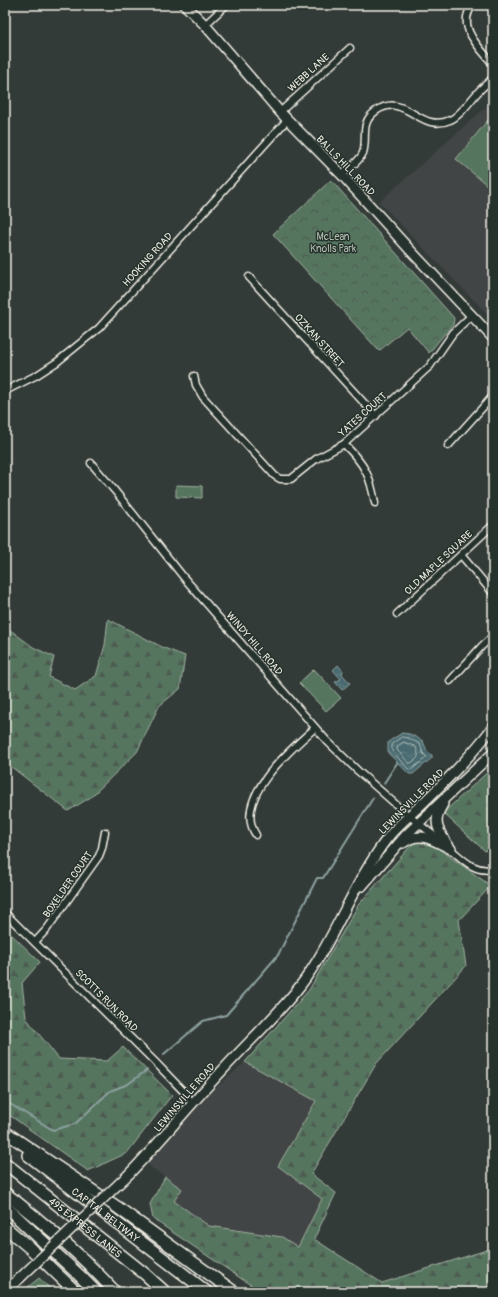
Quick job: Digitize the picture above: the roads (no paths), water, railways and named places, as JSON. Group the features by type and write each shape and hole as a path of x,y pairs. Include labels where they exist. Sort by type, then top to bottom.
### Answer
{"highway":[{"path":"5,1132 143,1225 234,1292"},
{"name":"CAPITAL BELTWAY","path":"5,1138 207,1292"},
{"name":"495 EXPRESS LANES","path":"5,1163 145,1274 165,1292"},
{"path":"5,1193 45,1224 71,1247 115,1292"},
{"path":"5,1206 96,1292"},
{"path":"5,1227 36,1253 76,1292"},
{"path":"145,1274 170,1292"}],"main road":[{"name":"BALLS HILL ROAD","path":"185,5 205,25 287,120 342,175 493,338"},
{"name":"LEWINSVILLE ROAD","path":"5,1291 129,1174 156,1146 192,1103 259,1033 299,987 314,965 353,897 365,872 390,835 461,766 479,746 493,727"},
{"name":"LEWINSVILLE ROAD","path":"353,897 393,850 419,823 493,753"},
{"path":"449,794 438,812 436,820 438,829 451,849"},
{"path":"393,850 409,838 420,836 429,838 451,849"}],"street":[{"path":"205,25 226,5"},
{"path":"473,5 468,14 467,20 470,35 493,64"},
{"name":"WEBB LANE","path":"280,112 350,48"},
{"path":"342,175 359,159 362,154 364,148 365,128 370,116 381,108 396,106 404,108 426,121 433,123 443,122 457,116 482,87 493,77"},
{"name":"HOOKING ROAD","path":"5,391 37,375 57,362 99,328 287,120"},
{"name":"OZKAN STREET","path":"249,277 376,416"},
{"name":"YATES COURT","path":"194,376 196,384 203,397 275,476 280,479 291,479 316,459 344,444 376,416 430,366 453,333 472,315"},
{"path":"448,446 493,396"},
{"path":"344,444 366,471 375,503"},
{"name":"WINDY HILL ROAD","path":"91,463 186,581 327,741 358,771 409,816 465,862 478,869 493,870"},
{"name":"OLD MAPLE SQUARE","path":"397,614 493,525"},
{"path":"461,555 493,593"},
{"path":"450,681 493,636"},
{"path":"256,835 250,823 250,816 252,805 258,792 277,763 315,728"},
{"name":"BOXELDER COURT","path":"35,942 47,930 99,856 105,832"},
{"name":"SCOTTS RUN ROAD","path":"5,914 155,1062 185,1093 192,1103"}],"water":[{"path":"338,665 343,671 342,674 350,683 342,690 335,682 341,679 333,670"},
{"path":"402,733 410,734 423,741 427,751 432,755 432,758 413,774 409,774 388,753 388,742"}],"waterway":[{"path":"384,783 397,763"},
{"path":"164,1054 203,1021 226,1015 278,955 317,878 323,878 373,798"},
{"path":"5,1101 53,1130 75,1124 110,1091 128,1084 147,1070"}],"park label":[{"name":"McLean Knolls Park","path":"333,242"}]}
